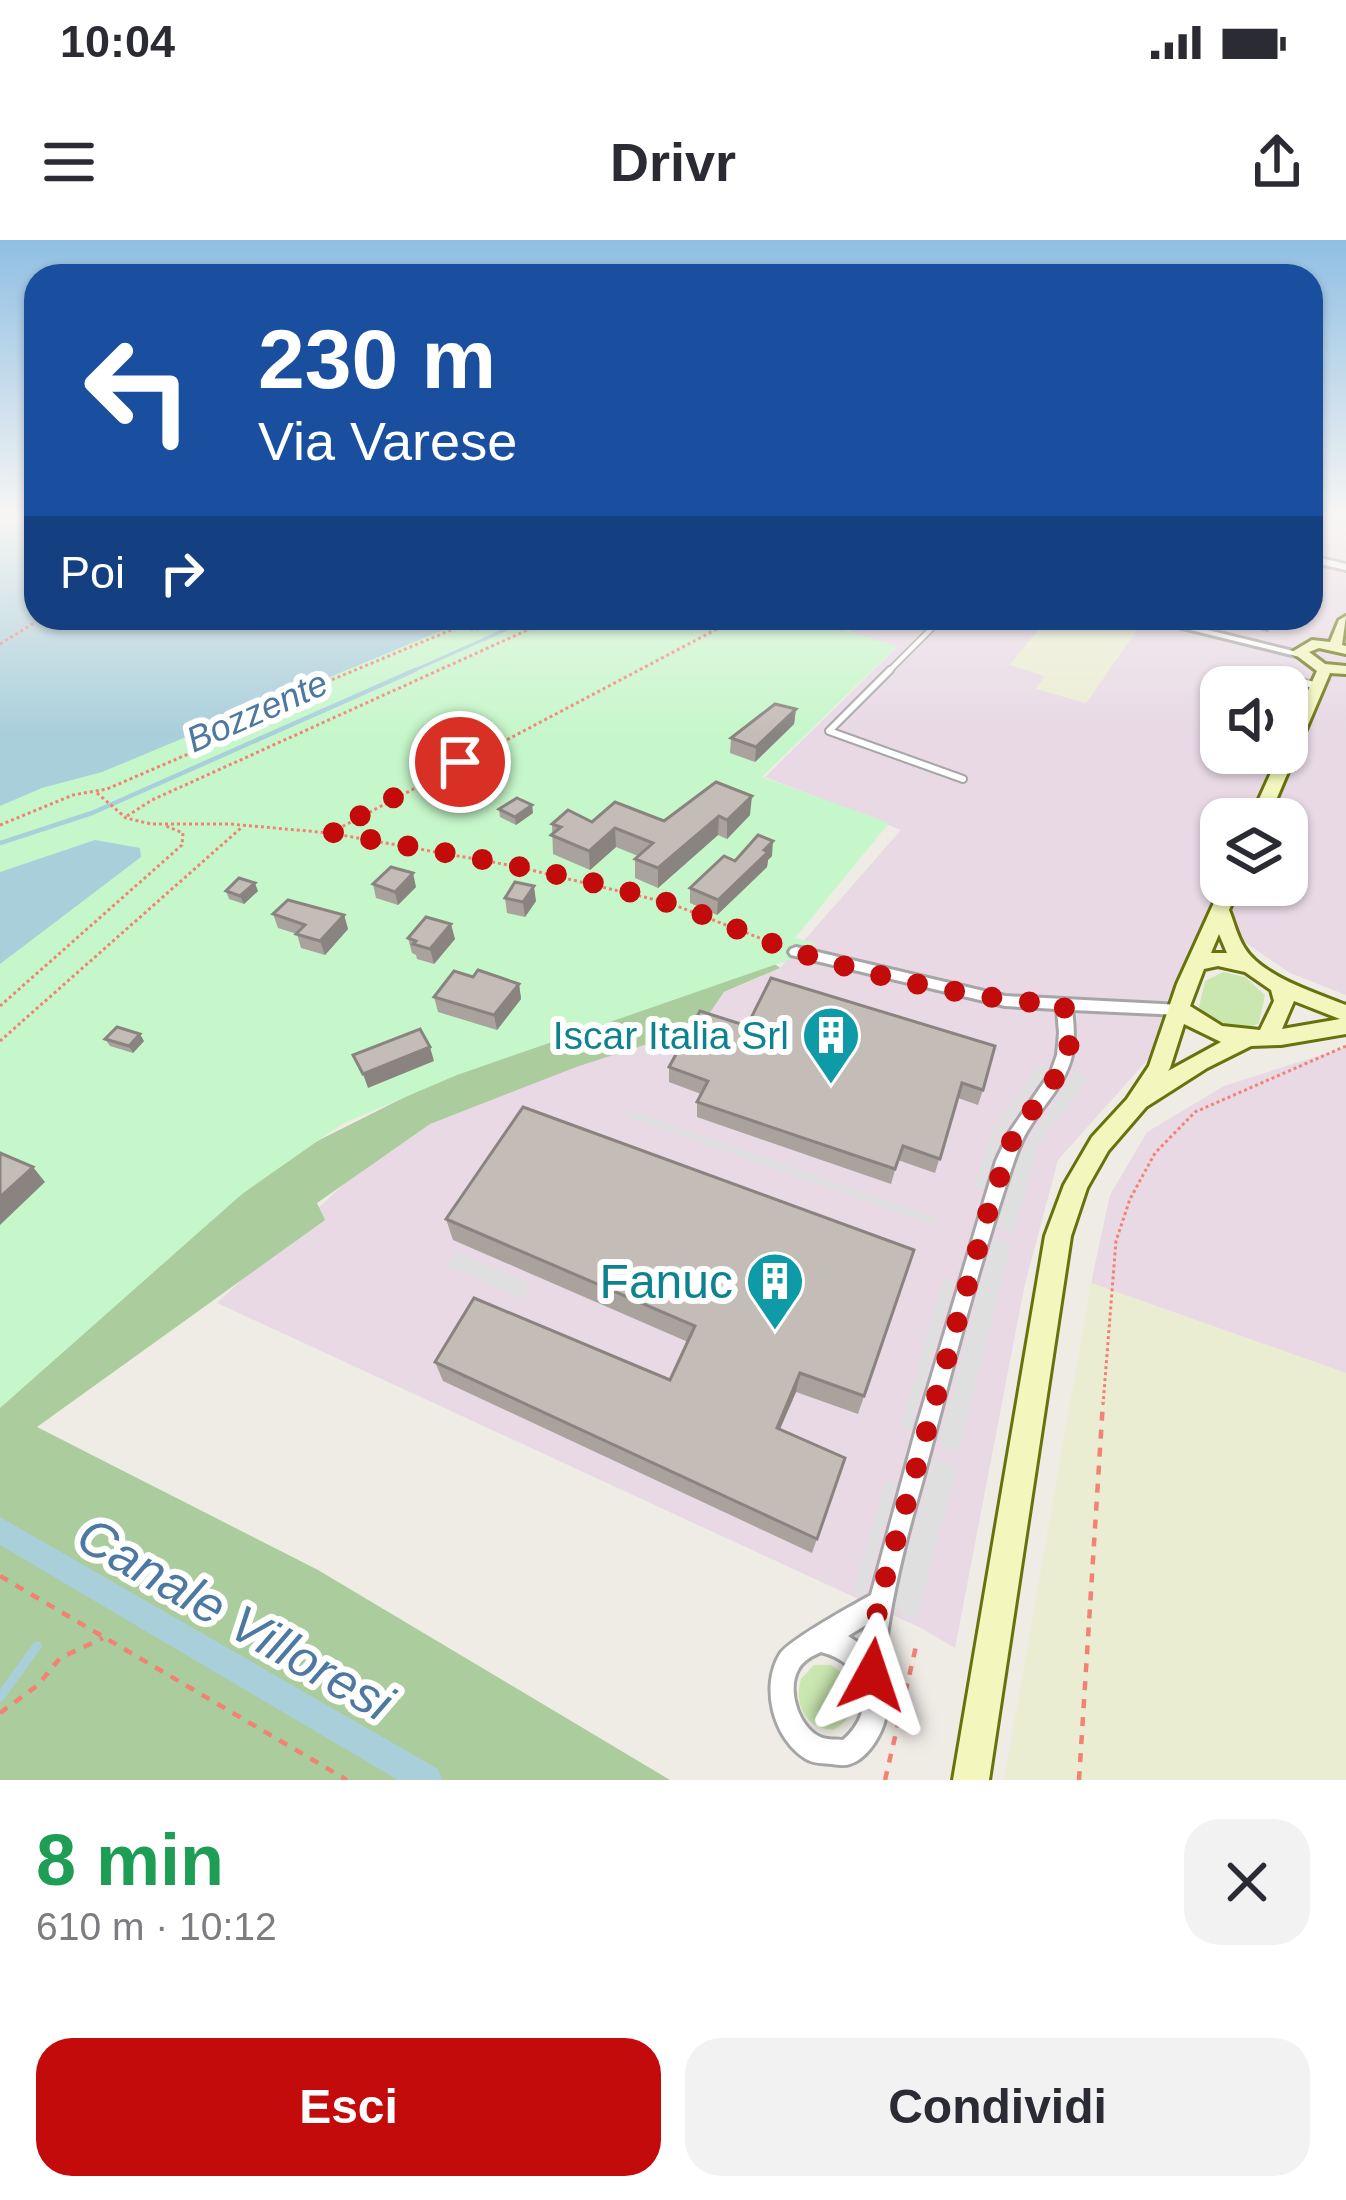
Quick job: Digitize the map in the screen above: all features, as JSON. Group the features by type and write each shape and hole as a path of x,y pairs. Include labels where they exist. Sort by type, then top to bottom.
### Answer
{"main road":[{"path":"1343,636 1307,644 1300,654 1324,668 1346,670"},
{"path":"1268,798 1324,668"},
{"path":"971,1780 1058,1236 1088,1164 1159,1068 1222,906"},
{"path":"1220,910 1235,950 1249,966"},
{"path":"1196,964 1224,958 1249,966 1281,987 1346,1013"},
{"path":"1135,1105 1199,1062 1257,1037 1284,1001 1281,987"},
{"path":"1181,1010 1208,1030 1257,1037 1346,1026"}],"street":[{"path":"1198,630 1300,654"},
{"path":"796,952 1005,1001 1181,1010"},
{"path":"878,1604 793,1654 781,1686 788,1724 814,1750 847,1753 872,1730 877,1712 872,1675 878,1604 1013,1137 1066,1063 1064,1005"},
{"path":"820,1640 850,1648 872,1675"}],"lane":[{"path":"930,630 829,731 963,779"},
{"path":"1308,684 1317,686"}],"path":[{"path":"0,644 24,629"},
{"path":"0,824 73,795 97,793 196,752 288,711 281,701 451,630"},
{"path":"126,818 172,791 528,630"},
{"path":"330,832 715,630"},
{"path":"0,638 8,639"},
{"path":"196,752 251,709"},
{"path":"0,1006 182,845 183,832 126,818 97,793"},
{"path":"164,825 230,824 330,832 482,860 669,903 796,952"},
{"path":"0,1041 244,826"},
{"path":"1079,1780 1095,1492 1121,1221 1146,1169 1169,1134 1187,1118 1219,1097 1260,1087 1299,1069 1315,1052 1346,1046"},
{"path":"0,1576 347,1780"},
{"path":"0,1712 38,1684 60,1658 103,1638"},
{"path":"885,1780 917,1642"}],"shaded area":[{"path":"1323,591 1346,591 1346,995 1290,973 1206,916 1167,1001 1150,1057 1058,1160 1024,1288 955,1648 921,1628 217,1303 394,1137 780,968 901,830 765,777 897,647 851,630 1039,630 1010,665 1046,676 1036,688 1086,703 1137,630 1323,630"},
{"path":"1346,1047 1346,1373 1091,1283 1110,1195 1147,1132 1224,1086"},
{"path":"1040,1065 1048,1069 1001,1133 984,1189 974,1186 993,1129"},
{"path":"1075,1070 1089,1078 1038,1145 1014,1235 996,1228 1018,1158"},
{"path":"628,1110 937,1218 935,1225 625,1116"},
{"path":"994,1237 1011,1244 958,1452 938,1444"},
{"path":"456,1252 531,1284 523,1299 447,1266"},
{"path":"944,1278 954,1281 911,1430 901,1426"},
{"path":"934,1458 957,1468 916,1621 892,1610"},
{"path":"886,1481 896,1485 864,1597 854,1592"}],"green space":[{"path":"0,591 24,591 24,630 842,630 897,646 762,777 889,823 795,938 816,943 806,954 457,1075 342,1124 242,1194 0,1408"},
{"path":"1039,630 1137,630 1086,703 1036,689 1045,676 1009,665"},
{"path":"743,940 780,968 724,992 700,1027 576,1067 430,1124 317,1203 325,1220 37,1427 318,1570 670,1780 0,1780 0,1300 469,1065 576,1034 688,992"},
{"path":"1223,972 1245,977 1265,995 1259,1023 1242,1029 1226,1027 1199,1007 1205,981"},
{"path":"1091,1283 1346,1373 1346,1780 1004,1780"},
{"path":"814,1665 831,1665 851,1688 849,1716 833,1730 808,1720 800,1706 801,1679"}],"water":[{"path":"0,591 24,591 24,630 443,630 102,772 42,788 0,806"},
{"path":"95,840 140,848 141,857 0,964 0,872"}],"building":[{"path":"775,704 796,709 756,747 731,738"},
{"path":"716,782 752,796 727,820 719,816 658,868 635,859 653,843 615,828 589,851 551,835 561,827 552,824 568,810 592,822 615,802 664,821"},
{"path":"517,798 532,805 515,817 499,809"},
{"path":"758,835 773,841 764,850 768,852 718,900 690,888 724,856 735,861"},
{"path":"391,867 413,873 395,892 373,884"},
{"path":"239,878 255,883 240,896 226,891"},
{"path":"515,882 534,886 523,902 505,898"},
{"path":"288,900 344,915 320,941 296,934 305,925 273,914"},
{"path":"426,917 451,924 430,949 408,938"},
{"path":"478,970 519,984 494,1015 434,997 454,971 473,977"},
{"name":"Iscar Italia Srl","path":"771,978 995,1046 983,1090 962,1083 940,1159 903,1146 895,1169 697,1102 708,1081 669,1067 700,1011 747,1026"},
{"path":"117,1027 140,1034 129,1046 105,1039"},
{"path":"420,1029 430,1047 363,1074 353,1055"},
{"name":"Fanuc","path":"523,1107 914,1250 864,1396 800,1373 777,1428 845,1458 817,1539 435,1362 474,1298 670,1380 695,1326 446,1219"},
{"path":"0,1153 33,1167 0,1197"}],"waterway":[{"name":"Bozzente","path":"408,673 505,630"},
{"name":"Bozzente","path":"0,843 92,813 415,670"},
{"name":"Canale Villoresi","path":"0,1530 427,1780"},
{"path":"0,1697 37,1646"}],"place":[{"name":"Iscar Italia Srl","path":"831,1086"},
{"name":"Fanuc","path":"775,1332"}],"route":[{"path":"460,762 330,832 490,861 669,903 796,952 948,990 1064,1005 1066,1063 1013,1137 988,1212 878,1604 872,1675"}]}
